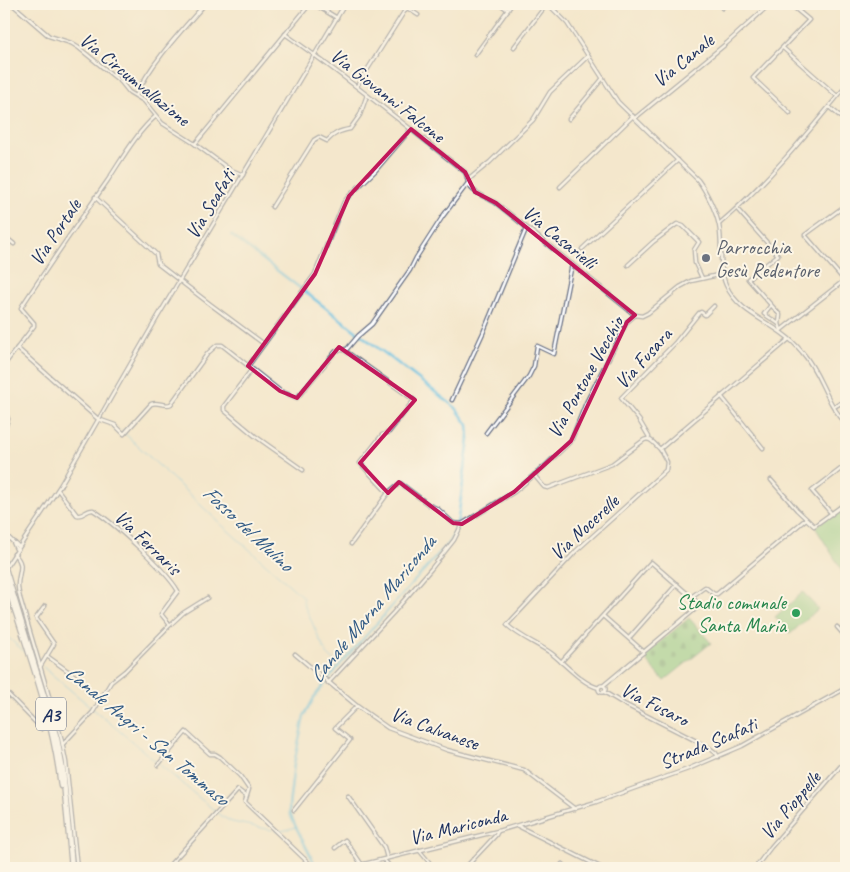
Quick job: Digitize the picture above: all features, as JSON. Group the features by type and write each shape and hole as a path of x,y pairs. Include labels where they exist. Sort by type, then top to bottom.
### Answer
{"highway":[{"name":"A3","path":"5,566 58,739 63,771 70,868"},
{"name":"A3","path":"4,575 54,741 60,771 70,868"}],"street":[{"name":"Via Circumvallazione","path":"12,4 51,37 76,46 149,107 162,123 229,169 243,176"},
{"path":"136,96 157,62 205,4"},
{"path":"195,144 284,34 312,4 337,18"},
{"name":"Via Scafati","path":"5,566 58,490 98,419 345,4"},
{"path":"401,4 418,15"},
{"path":"357,86 409,4"},
{"path":"500,4 508,10"},
{"path":"475,55 512,4"},
{"path":"514,47 547,4 567,23 618,102 702,185 719,224 723,274 727,288 741,305 781,331 810,362 834,407 846,423"},
{"path":"722,8 726,4"},
{"name":"Via Canale","path":"560,186 634,117 727,43 770,4"},
{"path":"790,4 809,20 753,78 790,113"},
{"name":"Via Giovanni Falcone","path":"284,34 357,86 411,129 464,172 468,181"},
{"path":"783,48 838,96"},
{"path":"17,348 98,419 115,425 126,433 151,404 156,402 166,405 171,404 208,354 217,345 222,346 280,391 297,398 336,351 347,349 372,324 468,181 533,120 550,92 589,56"},
{"path":"569,118 603,78"},
{"path":"719,224 760,186 846,86"},
{"path":"272,207 314,140 319,137 327,141 339,131 350,129 360,115 367,95"},
{"path":"829,107 846,121"},
{"name":"Via Portale","path":"4,364 34,324 23,311 22,306 95,197 143,130 156,116"},
{"path":"248,366 318,268 344,202 376,170 411,129"},
{"path":"582,249 678,160"},
{"name":"Via Casarielli","path":"468,181 475,192 496,203 635,315"},
{"path":"95,197 156,254 158,264 264,344"},
{"path":"781,331 845,280 805,235 846,205"},
{"path":"737,208 778,256 748,279 780,315 779,324 781,331"},
{"path":"628,265 652,242 677,224 683,226 699,242 694,250 695,263 702,278"},
{"path":"452,400 483,333 526,228"},
{"path":"4,236 14,244"},
{"path":"486,433 529,376 534,366 537,346 554,354 572,264"},
{"path":"635,315 642,316 648,313 680,287 702,278 723,274"},
{"path":"771,305 764,314 779,324"},
{"name":"Via Fusara","path":"648,439 649,436 639,420 621,398 675,343 699,313 701,312 705,315 714,306"},
{"name":"Via Pontone Vecchio","path":"327,682 393,613 454,540 461,524 514,492 571,440 586,404 627,322 635,315"},
{"path":"648,439 660,449 789,339"},
{"path":"342,350 414,400 389,432 382,435 360,463 388,493"},
{"path":"252,369 224,406 224,410 255,436 303,470"},
{"path":"721,396 763,448"},
{"path":"834,407 846,400"},
{"path":"4,409 8,419 4,431"},
{"name":"Via Nocerelle","path":"534,475 544,487 548,488 612,464 648,439"},
{"name":"Via Nocerelle","path":"508,623 576,551 666,470 667,462 660,449"},
{"path":"832,514 812,491 846,465"},
{"path":"771,480 796,510 814,526 846,503"},
{"path":"350,544 388,493 400,483 429,505 438,509 453,522 461,524"},
{"name":"Via Ferraris","path":"58,490 76,515 81,516 91,510 96,512 135,545 177,589 177,593 161,614 170,625"},
{"path":"691,597 705,587 714,594 718,594 806,519"},
{"path":"4,533 19,547"},
{"path":"14,544 23,542"},
{"path":"14,544 15,552 22,568 18,583 19,593 63,744 77,868"},
{"path":"561,662 651,562 691,597 698,604 698,607 604,685"},
{"path":"628,638 677,584"},
{"path":"63,744 93,712 110,682 125,672 183,613 207,598"},
{"path":"40,667 54,646 36,618 45,606"},
{"path":"603,616 644,652"},
{"name":"Via Fusaro","path":"508,623 508,626 524,638 546,650 594,687 599,688 600,691 714,750 718,757"},
{"path":"837,627 846,637"},
{"name":"Via Calvanese","path":"295,654 357,706 388,728 472,758 524,770 575,809"},
{"path":"47,656 79,679"},
{"name":"Via Fusaro","path":"599,688 604,685 606,689 604,692"},
{"name":"Strada Scafati","path":"575,809 718,757 742,746 846,688"},
{"path":"4,690 42,729"},
{"path":"294,810 350,740 335,728 357,706"},
{"path":"159,764 186,732 210,754 218,755 237,773 249,789 245,802 314,868"},
{"name":"Via Pioppelle","path":"755,868 846,760"},
{"path":"167,868 238,790 246,796"},
{"path":"348,796 384,847 385,859 391,868"},
{"name":"Via Mariconda","path":"348,868 498,831 575,809"},
{"path":"516,826 602,868"},
{"path":"465,868 498,831"},
{"path":"335,848 345,840 362,865"},
{"path":"419,850 434,868"},
{"path":"562,864 566,868"},
{"path":"591,868 593,864"}],"highlighted area":[{"path":"411,129 465,172 475,192 496,203 635,315 627,322 571,441 514,492 462,524 453,523 399,482 388,493 360,463 415,400 339,347 297,398 280,391 248,366 315,274 349,196"}],"green space":[{"path":"846,504 846,566 844,571 846,585 840,567 815,527"},
{"name":"Stadio comunale Santa Maria","path":"803,592 818,609 790,634 775,617"},
{"path":"689,618 711,643 664,681 643,656"}],"waterway":[{"name":"Canale Marna Mariconda","path":"231,235 456,408 468,425 469,439 458,519 453,535 449,542 339,666 315,696 304,716 294,764 289,806 290,814 317,868"},
{"name":"Fosso del Mulino","path":"121,430 223,526 304,598 303,602 323,647 339,666"},
{"name":"Canale Angri - San Tommaso","path":"4,634 25,652"},
{"name":"Canale Angri - San Tommaso","path":"43,667 221,816 232,822 272,830"},
{"name":"Canale Angri - San Tommaso","path":"276,830 282,831 296,827"}],"place":[{"name":"Parrocchia Gesù Redentore","path":"706,258"},
{"name":"Stadio comunale Santa Maria","path":"796,613"}]}
